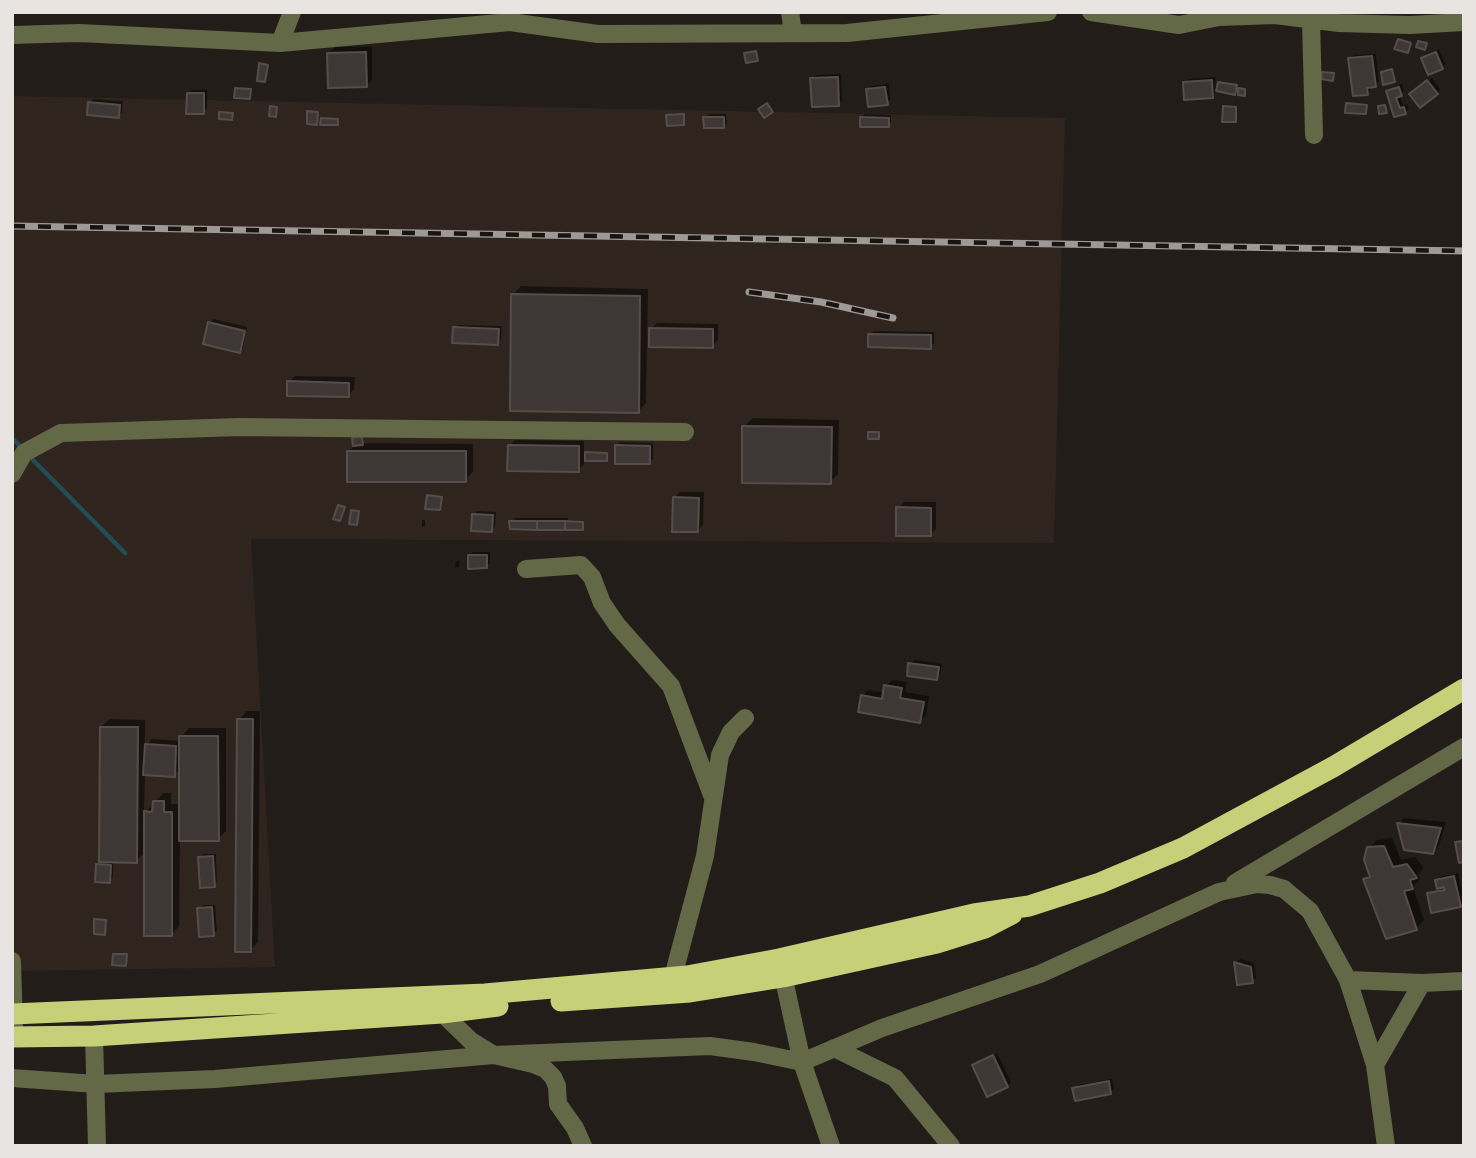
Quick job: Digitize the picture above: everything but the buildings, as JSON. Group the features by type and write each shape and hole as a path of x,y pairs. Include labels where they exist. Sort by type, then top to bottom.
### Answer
{"highway":[{"path":"13,1037 94,1036 442,1013 484,1007 690,992 974,914 1029,906 1100,883 1183,848 1333,767 1464,689"},
{"path":"14,1014 485,994 781,968"}],"street":[{"path":"279,43 292,12"},
{"path":"790,12 793,33"},
{"path":"12,35 79,33 279,43 510,22 598,34 847,33 987,16 1048,12"},
{"path":"1091,12 1178,19 1275,14 1311,21 1410,25 1464,22"},
{"path":"1311,21 1314,135"},
{"path":"12,474 24,453 61,433 239,427 685,432"},
{"path":"526,569 581,565 592,576 602,603 617,625 671,686 712,795"},
{"path":"673,977 705,856 720,755 731,732 745,718"},
{"path":"12,1078 96,1084 285,1074 494,1055 710,1046 802,1062 882,1028 1040,974 1219,892 1464,747"},
{"path":"1219,892 1257,884 1284,889 1310,911 1348,979 1375,1065 1386,1146"},
{"path":"12,961 13,1037"},
{"path":"781,968 802,1062 831,1146"},
{"path":"1348,979 1422,983 1464,981"},
{"path":"1375,1065 1422,983"},
{"path":"442,1013 471,1041 494,1055 545,1069 557,1086 558,1104 575,1128 583,1146"},
{"path":"94,1036 97,1146"},
{"path":"835,1048 895,1079 951,1146"}],"shaded area":[{"path":"12,96 1065,118 1054,543 251,539 275,967 12,971"}],"waterway":[{"path":"12,438 19,445"},
{"path":"33,460 125,553"}],"railway":[{"path":"12,226 1464,251"},
{"path":"749,292 821,302 893,318"}]}
